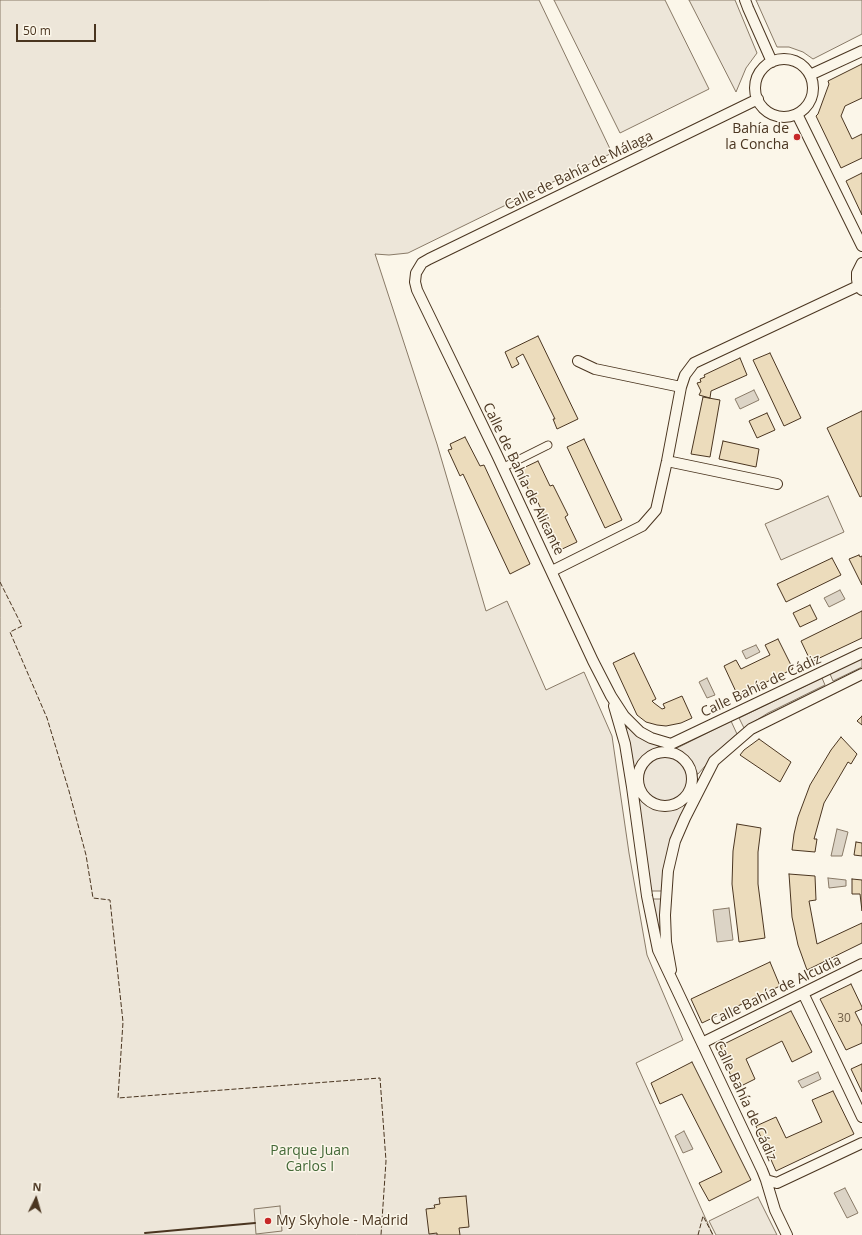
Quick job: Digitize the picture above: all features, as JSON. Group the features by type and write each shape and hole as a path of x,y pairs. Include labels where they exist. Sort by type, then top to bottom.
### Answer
{"street":[{"path":"745,0 772,62"},
{"path":"810,75 862,51"},
{"path":"788,60 796,62 804,67 810,75 813,92 810,101 804,109 797,114 787,117 777,116 768,112 761,106 755,89 756,81 759,73 772,62 788,60"},
{"name":"Calle de Bahía de Málaga","path":"416,273 422,263 429,259 758,99"},
{"path":"797,114 862,246"},
{"path":"552,571 642,526 656,510 681,387 685,375 694,363 860,288 857,273 862,263"},
{"name":"Calle de Bahía de Alicante","path":"416,273 415,282 417,290 611,696 624,716 640,732 671,748"},
{"path":"578,361 595,368 681,387"},
{"path":"502,468 548,445"},
{"path":"667,461 777,484"},
{"name":"Calle Bahía de Cádiz","path":"671,748 862,653"},
{"name":"Calle Bahía de Cádiz","path":"672,980 666,942 665,915 668,871 675,842 693,794 714,761 751,729 862,674"},
{"name":"Calle de Bahía de Alicante","path":"611,696 636,786"},
{"path":"671,748 685,760 690,768 693,794 676,804 667,806 658,805 650,801 636,786 640,768 653,755 671,748"},
{"name":"Calle Bahía de Cádiz","path":"636,786 647,896 658,950 766,1180 775,1210 787,1235"},
{"name":"Calle Bahía de Alcudia","path":"702,1043 862,964"},
{"path":"803,993 862,1117"},
{"path":"766,1180 777,1183 862,1143"}],"green space":[{"name":"Parque Juan Carlos I","path":"0,0 539,0 612,153 408,253 389,255 375,254 437,444 486,611 507,601 546,690 584,672 612,736 629,853 647,955 683,1040 636,1063 713,1235 0,1235"},
{"path":"554,0 665,0 709,89 620,133"},
{"path":"689,0 735,0 757,53 746,68 736,92"},
{"path":"756,0 862,0 862,34 813,59 803,52 789,47 777,47"},
{"path":"828,496 844,532 781,560 765,524"},
{"path":"862,658 862,667 833,681 830,674"},
{"path":"822,678 825,685 768,713 744,728 739,718"},
{"path":"731,721 737,734 721,748 698,774 696,774 687,759 677,751 677,748"},
{"path":"626,728 659,746 657,751 647,755 637,768 633,767 624,730"},
{"path":"671,756 683,762 688,770 688,788 683,796 675,801 661,802 649,796 644,788 643,774 649,762 657,757"},
{"path":"638,795 650,804 662,809 673,808 684,803 686,804 663,891 648,891"},
{"path":"650,899 662,899 661,947"},
{"path":"758,1197 777,1235 716,1235 709,1221"}],"shaded area":[{"path":"754,390 759,400 740,409 735,399"},
{"path":"840,590 845,599 829,607 824,598"},
{"path":"756,645 760,652 746,659 742,651"},
{"path":"707,678 715,695 707,698 699,682"},
{"path":"837,829 848,832 842,856 831,856"},
{"path":"828,878 846,880 846,886 829,888"},
{"path":"729,908 733,940 717,942 713,910"},
{"path":"818,1072 821,1079 802,1088 798,1081"},
{"path":"684,1131 693,1149 683,1153 675,1136"},
{"path":"845,1188 858,1213 847,1218 834,1193"},
{"path":"280,1206 282,1231 256,1234 254,1209"}],"building":[{"path":"862,64 862,98 845,106 841,116 852,139 862,134 862,158 841,168 816,116 829,84 828,81"},
{"path":"862,173 862,215 846,181"},
{"path":"538,336 578,419 557,429 553,419 555,419 523,354 516,358 519,364 512,368 505,352"},
{"path":"770,353 801,418 784,426 753,360"},
{"path":"740,358 747,375 711,391 710,398 699,395 701,391 697,383 701,382 700,379 705,377 704,375"},
{"path":"703,397 720,400 710,457 691,454"},
{"path":"862,411 862,496 860,497 827,428"},
{"path":"767,413 775,430 757,438 749,421"},
{"path":"465,437 480,466 484,465 530,564 510,574 463,474 460,476 448,450 452,449 450,444"},
{"path":"584,439 622,520 605,528 567,447"},
{"path":"723,441 759,449 756,467 719,459"},
{"path":"538,461 550,486 553,485 568,515 565,517 577,542 558,551 546,525 548,524 534,494 531,495 519,470"},
{"path":"859,555 860,557 862,556 862,585 849,559"},
{"path":"832,558 841,575 786,602 777,584"},
{"path":"810,605 817,619 800,627 793,613"},
{"path":"862,611 862,638 811,662 801,641"},
{"path":"778,639 793,669 738,696 724,666 736,660 741,669 770,655 765,645"},
{"path":"634,653 656,699 652,701 662,709 665,708 663,704 682,696 692,718 681,723 666,726 646,722 637,715 613,663"},
{"path":"862,716 862,725 857,721"},
{"path":"841,737 857,754 851,764 848,762 824,803 814,839 817,839 815,852 792,850 798,817 810,785 831,750"},
{"path":"759,739 791,762 780,782 740,755 744,750"},
{"path":"737,824 761,828 758,852 758,884 765,938 739,942 732,884 733,851"},
{"path":"856,842 862,843 862,856 854,855"},
{"path":"789,874 815,876 816,900 809,901 817,944 862,923 862,943 807,970 798,945 792,917"},
{"path":"852,879 862,880 862,911 860,894 852,894"},
{"path":"770,962 780,986 702,1023 691,999"},
{"path":"851,984 862,1007 862,1009 855,1012 862,1026 862,1043 846,1050 820,999"},
{"path":"791,1011 812,1052 792,1062 782,1041 746,1059 755,1079 737,1088 719,1051 722,1050 720,1046"},
{"path":"692,1062 751,1180 709,1201 699,1183 722,1172 682,1094 660,1104 651,1083"},
{"path":"862,1064 862,1092 851,1069"},
{"path":"833,1091 854,1134 776,1171 756,1126 776,1117 786,1138 822,1122 812,1100"},
{"path":"466,1196 469,1227 459,1228 460,1235 437,1235 437,1233 429,1234 426,1209 435,1208 434,1205 440,1204 439,1198"}],"fence":[{"path":"0,582 22,626 10,632 47,718 86,855 93,898 110,900 123,1022 118,1098 380,1078 386,1161 381,1235"},
{"path":"698,1235 703,1216 713,1235"}],"wall":[{"path":"145,1233 255,1223"}],"place":[{"name":"Bahía de la Concha","path":"797,137"},
{"name":"My Skyhole - Madrid","path":"268,1221"}]}
